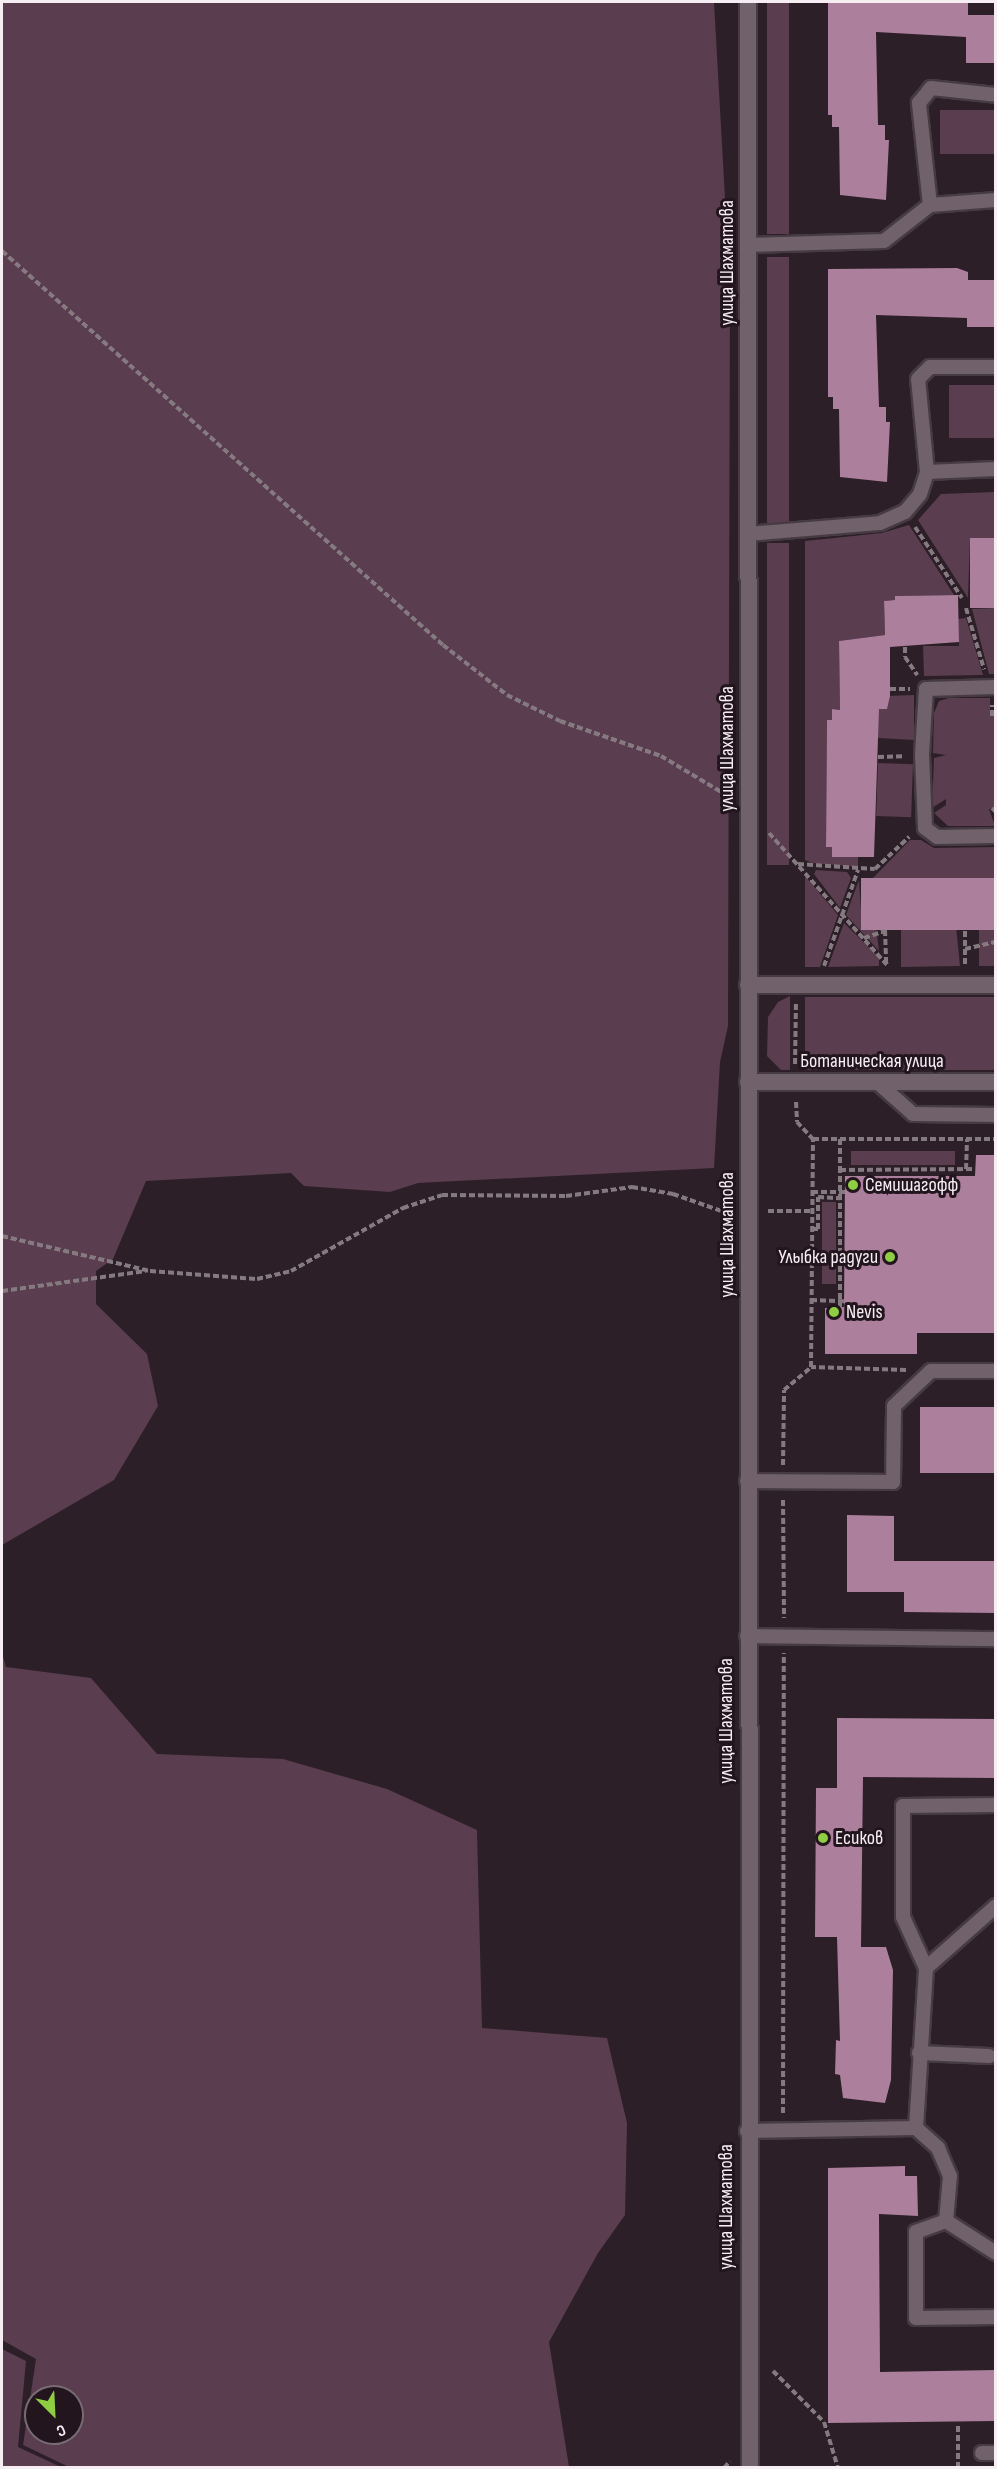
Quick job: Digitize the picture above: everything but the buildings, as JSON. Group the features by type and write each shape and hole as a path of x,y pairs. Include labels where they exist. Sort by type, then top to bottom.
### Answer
{"street":[{"name":"улица Шахматова","path":"748,2 747,2131 750,2468"},
{"path":"748,985 996,985"},
{"name":"Ботаническая улица","path":"748,1082 996,1082"}],"lane":[{"path":"930,205 919,103 931,88 996,95"},
{"path":"748,245 884,241 930,205 996,200"},
{"path":"747,534 880,523 904,512 920,494 927,472 918,379 930,367 996,368"},
{"path":"927,472 996,469"},
{"path":"992,687 926,689 926,828 937,837 996,836"},
{"path":"877,1082 913,1114 996,1115"},
{"path":"747,1481 893,1482 894,1406 931,1371 996,1371"},
{"path":"747,1636 996,1639"},
{"path":"916,2128 926,1968 903,1917 903,1806 996,1805"},
{"path":"926,1968 996,1906"},
{"path":"919,2053 989,2056"},
{"path":"747,2131 916,2128 938,2148 950,2176 946,2221"},
{"path":"946,2221 996,2253"},
{"path":"946,2221 916,2232 916,2318 996,2318"}],"path":[{"path":"2,251 444,645 507,695 560,721 661,756 748,810 892,970"},
{"path":"904,512 962,598"},
{"path":"966,608 992,687"},
{"path":"905,647 905,657 926,689"},
{"path":"797,864 858,870 875,869 904,840 926,828"},
{"path":"822,970 858,870"},
{"path":"863,938 885,930 886,964"},
{"path":"965,931 965,971"},
{"path":"965,949 996,942"},
{"path":"795,1070 797,996"},
{"path":"795,1092 797,1122 813,1139 811,1367"},
{"path":"813,1139 996,1139"},
{"path":"840,1139 842,1192 840,1198 842,1301 840,1308"},
{"path":"966,1169 967,1139"},
{"path":"840,1170 975,1169"},
{"path":"2,1236 150,1271 257,1279 291,1271 403,1208 442,1195 566,1196 632,1187 673,1194 724,1212 725,1280"},
{"path":"813,1192 842,1192"},
{"path":"812,1229 818,1229 818,1197 840,1198"},
{"path":"767,1211 812,1210"},
{"path":"2,1291 150,1271"},
{"path":"811,1300 842,1301"},
{"path":"775,2131 783,2118 784,1390 811,1367 931,1371"},
{"path":"772,2371 824,2422 838,2468"},
{"path":"958,2426 958,2468"}],"shaded area":[{"path":"2,2 714,2 730,287 728,1026 720,1062 714,1168 418,1183 390,1192 304,1186 291,1173 146,1181 113,1259 96,1271 96,1304 147,1354 158,1406 114,1480 2,1545"},
{"path":"767,2 789,2 789,234 767,234"},
{"path":"940,110 995,110 995,154 940,154"},
{"path":"767,257 789,257 789,523 767,523"},
{"path":"949,385 995,385 995,438 949,438"},
{"path":"995,492 995,538 970,539 968,598 918,520 941,494"},
{"path":"909,525 954,595 895,596 895,600 884,601 885,635 839,641 840,710 832,709 832,720 827,720 826,847 832,847 832,857 858,857 858,867 813,863 805,860 805,541 882,533"},
{"path":"767,543 789,543 789,865 767,865"},
{"path":"995,608 995,674 989,674 972,609"},
{"path":"966,618 983,675 924,676 923,646 959,646 958,619"},
{"path":"914,695 914,740 878,738 878,709 887,709 887,696"},
{"path":"949,698 990,698 990,716 995,716 995,808 989,809 995,826 948,826 934,813 946,805 946,799 932,808 934,758 946,755 933,753 934,713 939,701"},
{"path":"878,763 913,764 911,817 876,816"},
{"path":"910,840 921,840 934,848 995,847 995,878 871,880"},
{"path":"816,870 847,872 851,878 840,908 814,874"},
{"path":"805,876 838,915 820,967 805,967"},
{"path":"859,880 862,926 876,926 879,951 846,915"},
{"path":"844,923 879,957 879,966 828,967"},
{"path":"916,926 956,926 960,966 901,967 901,930 916,930"},
{"path":"979,927 995,927 995,966 979,966"},
{"path":"790,996 790,1070 781,1070 767,1056 768,1017 778,1002"},
{"path":"805,997 995,997 995,1070 805,1070"},
{"path":"851,1151 955,1151 955,1165 851,1165"},
{"path":"822,1202 836,1202 836,1284 822,1284"},
{"path":"2,1653 6,1667 91,1678 157,1754 283,1759 387,1789 477,1830 482,2028 607,2038 627,2123 625,2215 598,2253 549,2342 569,2467 71,2468 23,2445 24,2438 24,2445 84,2445 84,2385 32,2385 36,2359 2,2340"},
{"path":"2,2349 26,2361 18,2447 61,2467 2,2467"}],"place":[{"name":"Семишагофф","path":"853,1185"},
{"name":"Улыбка радуги","path":"890,1257"},
{"name":"Nevis","path":"834,1312"},
{"name":"Есиков","path":"823,1838"}]}
